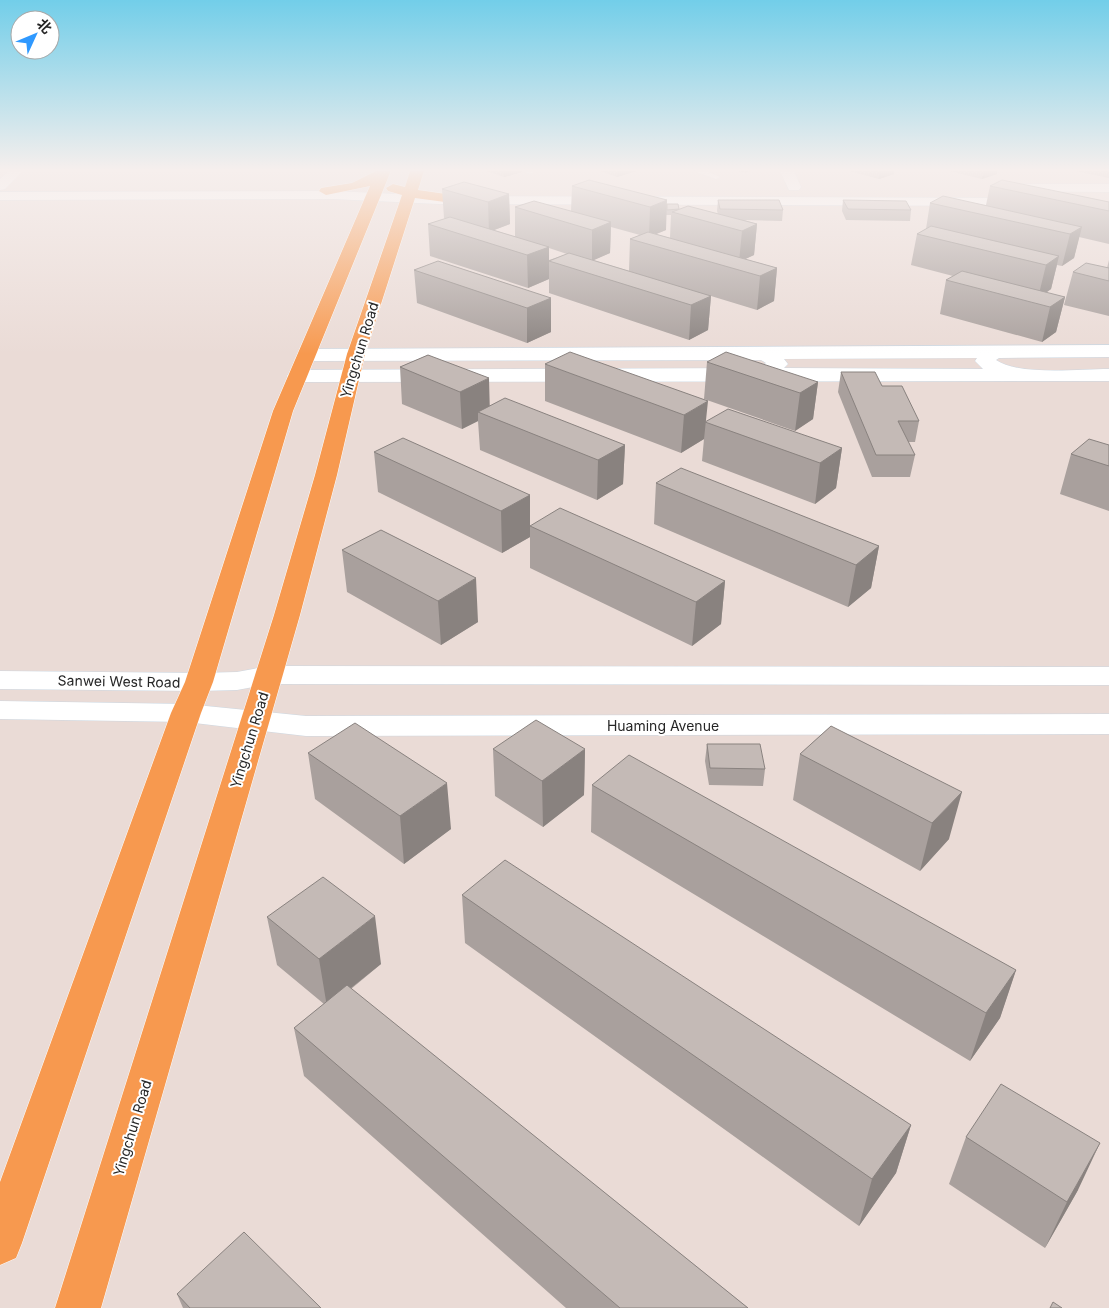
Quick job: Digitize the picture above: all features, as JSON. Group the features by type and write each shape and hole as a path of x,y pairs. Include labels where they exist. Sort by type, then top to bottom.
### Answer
{"main road":[{"path":"0,1243 186,713 199,682 283,410 301,366 368,232"},
{"name":"Yingchun Road","path":"78,1308 269,675 326,475 353,365 382,232"},
{"path":"301,366 766,354 1109,351"},
{"path":"994,352 984,361 999,371 1024,375"},
{"path":"763,374 778,364 766,354"},
{"path":"353,365 763,374 1109,375"},
{"path":"269,675 1109,676"},
{"name":"Sanwei West Road","path":"0,680 199,682 237,680 269,675"},
{"path":"0,710 186,713"},
{"name":"Huaming Avenue","path":"186,713 306,726 1109,724"}],"building":[{"path":"454,232 500,232 549,247 527,255"},
{"path":"648,232 777,268 760,276 630,239"},
{"path":"920,232 957,232 1059,256 1046,265 917,234"},
{"path":"569,253 711,296 691,305 549,261"},
{"path":"438,261 551,298 527,308 414,270"},
{"path":"1086,263 1109,268 1109,281 1073,272"},
{"path":"962,271 1065,297 1050,307 946,280"},
{"path":"570,352 708,401 684,415 545,364"},
{"path":"726,352 818,382 800,393 707,362"},
{"path":"428,355 489,378 460,392 400,367"},
{"path":"841,372 875,372 882,386 902,386 919,421 898,421 915,455 876,455"},
{"path":"505,398 625,445 598,460 478,412"},
{"path":"728,409 842,448 820,463 705,422"},
{"path":"403,438 530,495 501,511 374,452"},
{"path":"1089,439 1109,445 1109,466 1071,454"},
{"path":"681,468 879,546 856,565 656,483"},
{"path":"560,508 725,581 696,602 530,526"},
{"path":"381,530 476,578 438,601 342,550"},
{"path":"536,720 585,749 542,781 493,749"},
{"path":"355,723 447,783 400,816 308,753"},
{"path":"831,726 962,792 932,823 800,754"},
{"path":"707,744 760,744 765,769 710,768"},
{"path":"629,755 1016,970 986,1013 592,785"},
{"path":"505,860 911,1125 872,1179 462,895"},
{"path":"323,877 375,916 319,959 267,917"},
{"path":"347,985 748,1308 620,1308 294,1028"},
{"path":"1001,1084 1100,1143 1067,1202 966,1137"},
{"path":"244,1232 321,1308 190,1308 177,1294"},
{"path":"1053,1302 1062,1308 1050,1308"}]}
